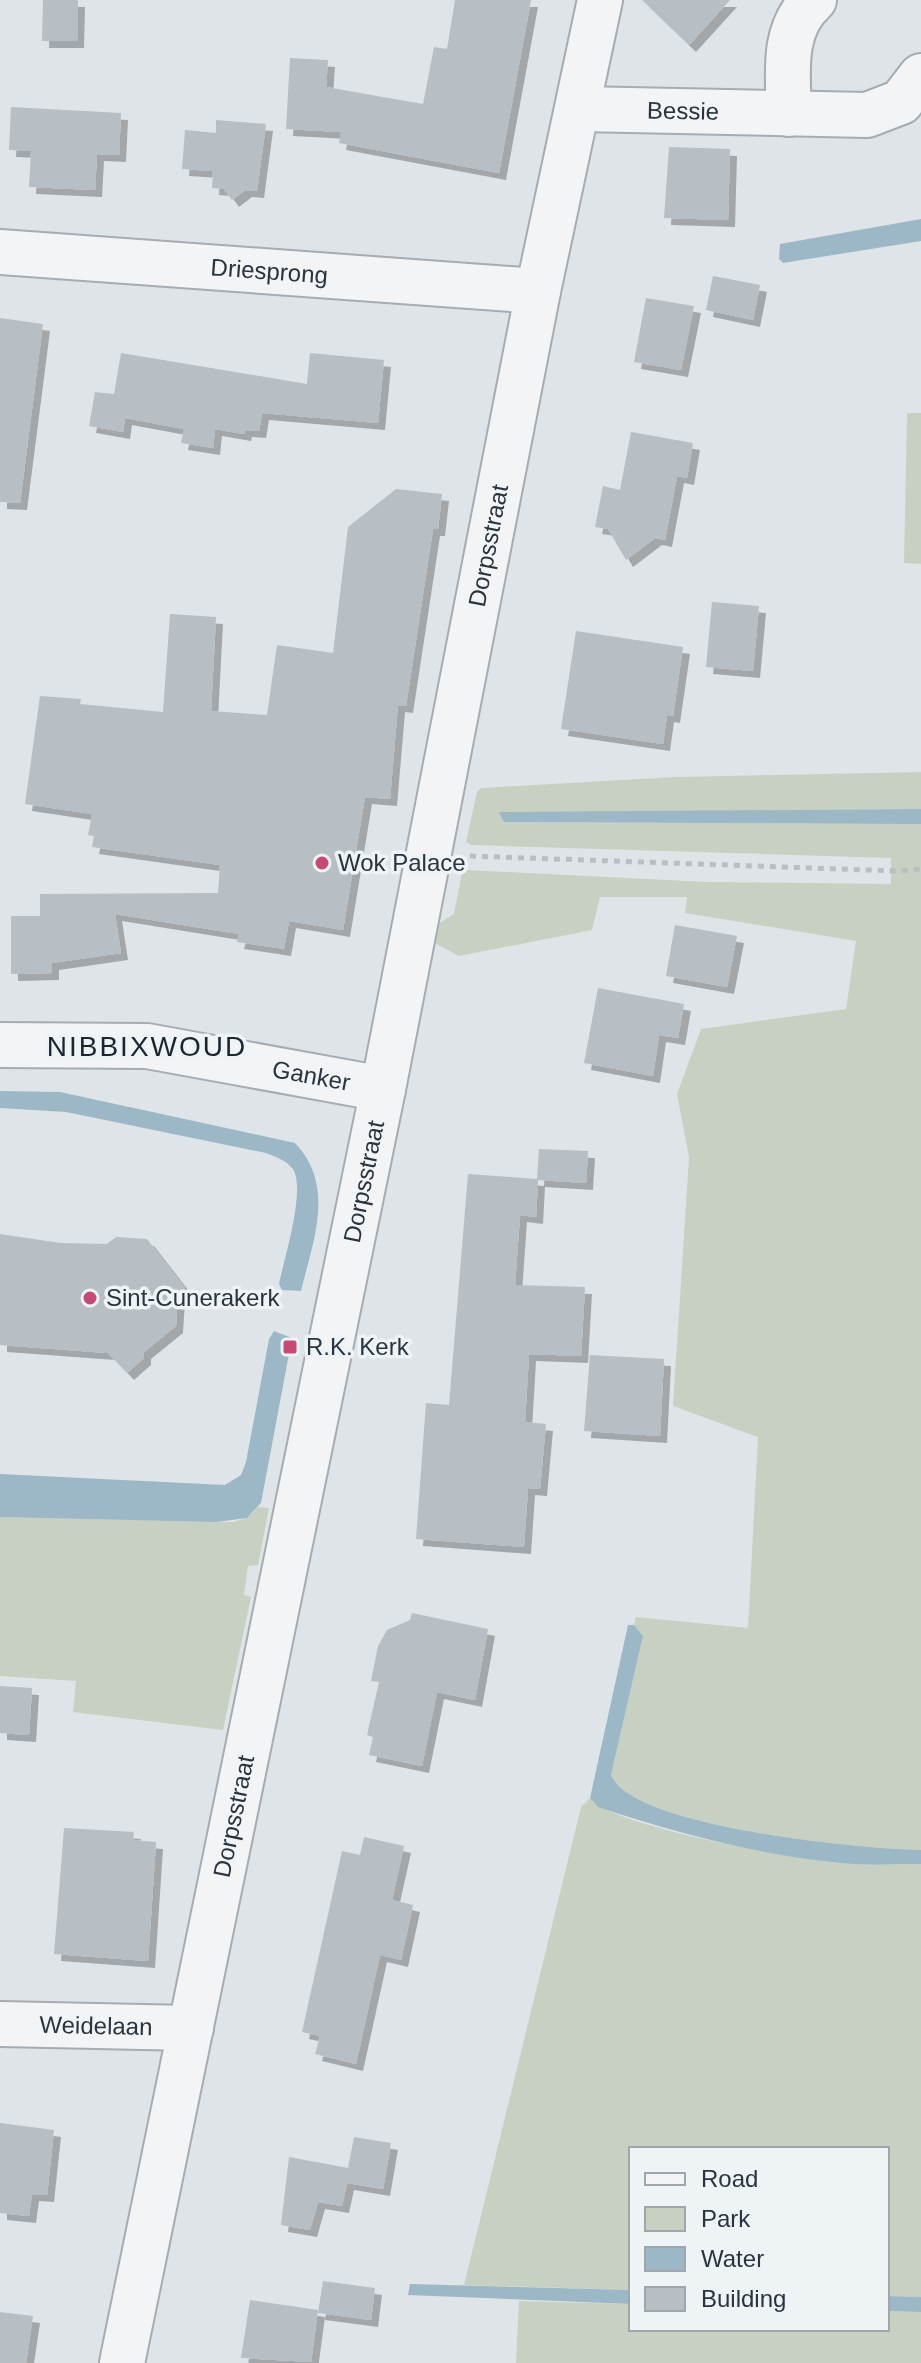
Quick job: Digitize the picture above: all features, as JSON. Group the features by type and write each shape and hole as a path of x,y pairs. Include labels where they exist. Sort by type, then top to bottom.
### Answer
{"street":[{"name":"Dorpsstraat","path":"122,2363 383,1089 538,291 600,0"},
{"path":"789,114 789,45 796,22 814,0"},
{"name":"Bessie","path":"579,109 875,113 901,102 921,76"},
{"name":"Driesprong","path":"0,252 538,291"},
{"name":"Ganker","path":"0,1045 147,1046 383,1089"},
{"name":"Weidelaan","path":"0,2024 191,2028"}],"path":[{"path":"429,855 897,871 921,869"}],"green space":[{"path":"907,413 921,413 921,564 904,563"},
{"path":"921,772 921,809 697,811 504,822 921,824 921,1850 804,1840 704,1822 661,1809 629,1793 611,1775 643,1636 634,1625 636,1617 748,1628 758,1437 673,1406 689,1157 677,1094 701,1029 846,1009 856,941 685,913 687,897 600,897 592,930 459,956 433,942 435,926 454,914 462,873 467,870 707,882 891,884 891,858 471,845 466,842 477,792 481,788 674,777"},
{"path":"258,1507 269,1508 258,1565 248,1566 244,1595 251,1597 223,1730 73,1712 76,1681 0,1676 0,1517 233,1522 247,1518"},
{"path":"590,1798 605,1809 667,1830 820,1860 872,1865 921,1864 921,2297 889,2296 889,2147 629,2147 629,2290 464,2285 581,1807"},
{"path":"519,2301 629,2304 629,2331 889,2331 889,2311 921,2312 921,2363 516,2363"}],"water":[{"path":"921,219 921,241 783,263 779,259 780,244"},
{"path":"921,809 921,824 504,822 499,812"},
{"path":"0,1091 60,1092 295,1143 308,1160 318,1196 315,1234 301,1291 282,1290 279,1284 293,1225 297,1192 293,1169 284,1161 266,1153 66,1112 0,1108"},
{"path":"274,1331 292,1338 261,1503 247,1518 216,1522 0,1517 0,1474 225,1485 241,1475 269,1339"},
{"path":"628,1625 634,1625 643,1636 611,1775 628,1793 661,1809 753,1832 804,1840 921,1850 921,1864 850,1864 779,1855 687,1834 598,1807 590,1798"},
{"path":"410,2284 629,2290 629,2304 408,2295"},
{"path":"889,2296 921,2297 921,2312 889,2311"}],"building":[{"path":"43,0 78,0 77,41 42,41"},
{"path":"455,0 531,0 499,173 339,143 341,132 286,129 290,58 328,60 326,87 423,104 434,47 447,49"},
{"path":"642,0 730,0 689,45"},
{"path":"11,107 121,113 119,155 97,154 95,190 29,187 31,151 9,150"},
{"path":"216,120 266,124 257,191 245,190 232,200 224,189 212,188 213,171 182,169 185,130 216,133"},
{"path":"669,147 730,149 728,220 664,218"},
{"path":"713,276 760,285 753,320 706,310"},
{"path":"646,298 694,306 681,370 634,362"},
{"path":"0,318 43,324 20,503 0,502"},
{"path":"121,353 307,384 310,353 384,360 378,423 262,413 259,431 245,430 244,434 215,429 213,448 181,443 184,429 125,418 123,432 89,426 95,392 114,394"},
{"path":"631,432 693,443 687,478 677,476 665,540 655,538 626,560 608,529 595,527 603,486 620,490"},
{"path":"396,489 442,494 438,529 433,529 406,706 398,705 390,799 365,797 343,930 289,921 284,949 237,942 239,934 115,914 121,953 52,963 52,973 11,974 11,916 40,916 40,894 218,893 220,865 92,847 94,836 88,835 92,814 25,804 40,696 81,699 80,704 163,712 170,614 216,617 211,711 267,715 277,645 333,653 348,527"},
{"path":"712,602 759,606 753,671 706,667"},
{"path":"576,631 683,647 673,716 667,715 663,744 561,729"},
{"path":"675,925 737,936 727,987 666,976"},
{"path":"598,988 684,1004 678,1038 659,1035 653,1076 584,1063"},
{"path":"539,1149 588,1151 586,1183 538,1180 536,1217 520,1215 515,1285 585,1287 581,1356 529,1354 525,1422 546,1424 540,1489 528,1488 524,1547 416,1539 426,1403 449,1405 468,1174 537,1179"},
{"name":"Sint-Cunerakerk","path":"0,1234 61,1243 107,1244 116,1237 147,1239 185,1288 178,1293 176,1326 144,1352 144,1358 127,1373 108,1353 0,1345"},
{"path":"590,1355 664,1359 660,1436 584,1431"},
{"path":"412,1613 488,1629 475,1700 437,1692 422,1766 369,1755 373,1737 367,1735 379,1682 371,1681 378,1646 387,1630 410,1620"},
{"path":"0,1686 32,1688 29,1735 0,1733"},
{"path":"64,1828 134,1832 133,1840 156,1842 148,1961 54,1954"},
{"path":"364,1837 404,1846 392,1900 413,1905 401,1960 380,1955 356,2064 315,2054 320,2036 302,2032 342,1851 360,1855"},
{"path":"0,2123 54,2130 47,2195 32,2194 29,2216 0,2213"},
{"path":"354,2137 391,2143 383,2189 347,2183 342,2206 318,2202 310,2230 281,2225 289,2157 348,2168"},
{"path":"323,2281 375,2288 371,2320 318,2313"},
{"path":"250,2300 318,2310 311,2362 241,2358"},
{"path":"0,2312 33,2316 26,2363 0,2363"}],"place":[{"name":"Wok Palace","path":"322,863"},
{"name":"Sint-Cunerakerk","path":"90,1298"},
{"name":"R.K. Kerk","path":"290,1347"}],"district":[{"name":"NIBBIXWOUD","path":"147,1046"}]}
